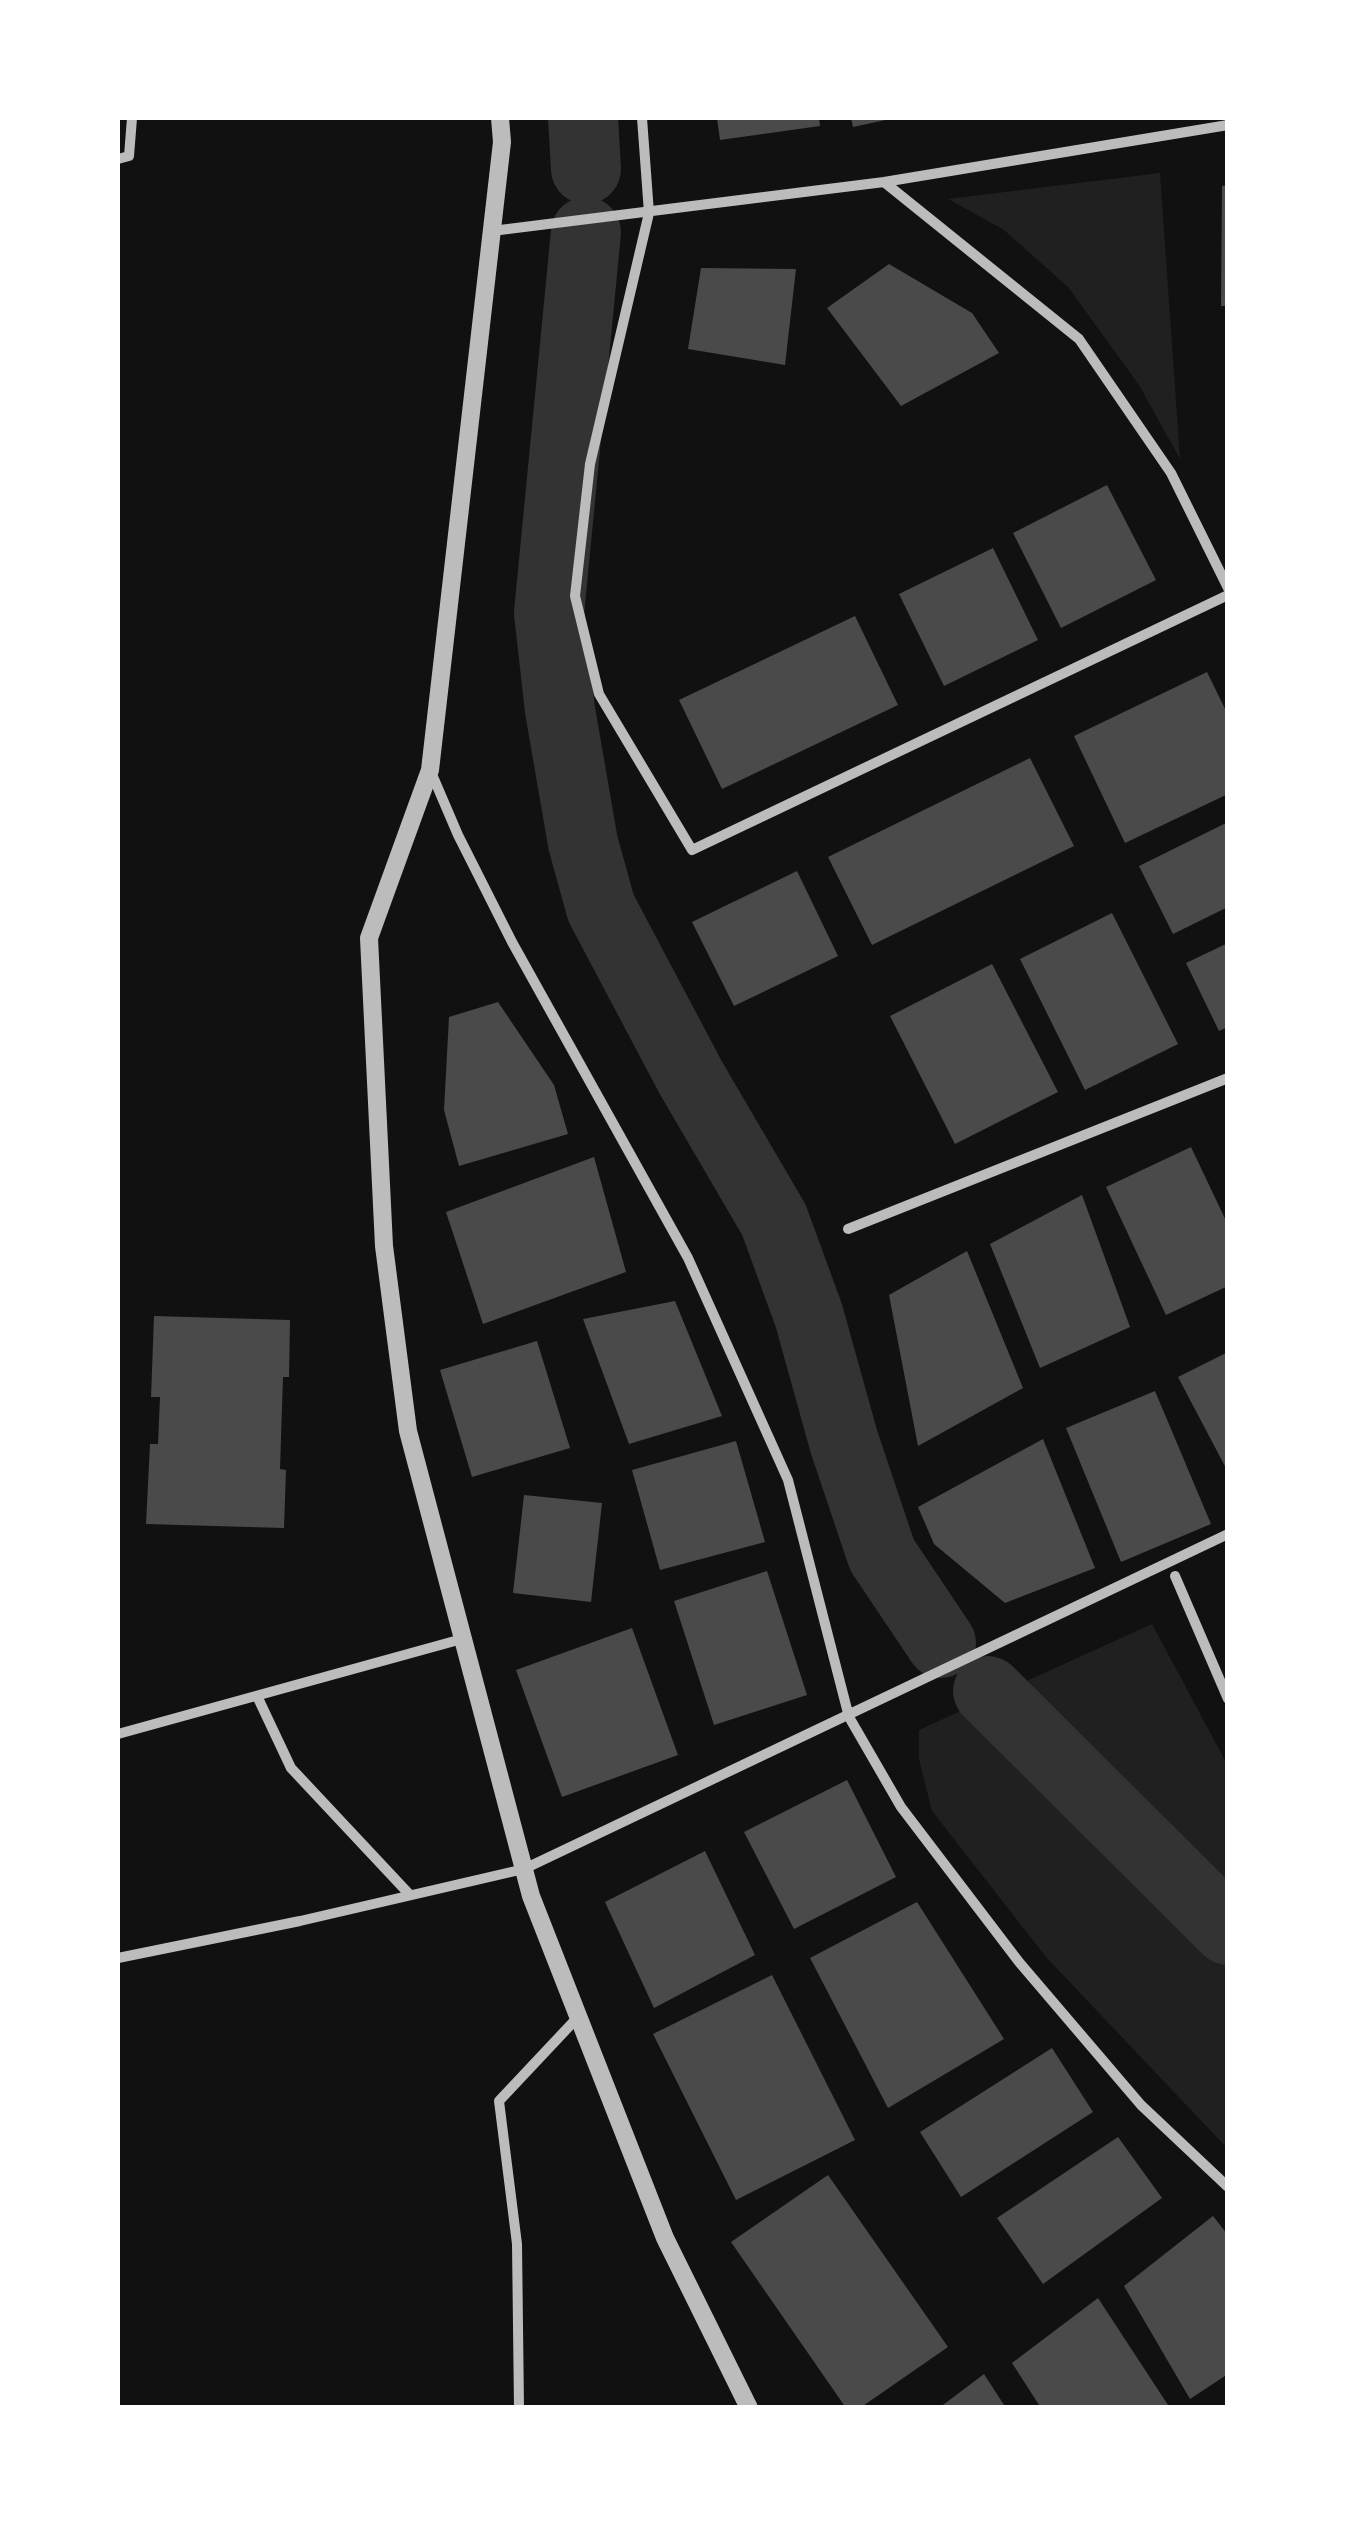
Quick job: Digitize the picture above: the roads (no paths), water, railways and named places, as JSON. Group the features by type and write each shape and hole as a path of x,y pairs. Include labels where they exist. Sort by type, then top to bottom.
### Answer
{"street":[{"path":"118,159 129,156 132,118"},
{"path":"500,118 502,142 430,770 369,938 384,1246 406,1414 524,1869 666,2238 749,2408"},
{"path":"642,118 649,212 590,464 576,596 599,694 692,850 1228,592 1171,473 1079,339 884,182"},
{"path":"492,231 884,182 1228,124"},
{"path":"430,770 512,942 688,1258 788,1480 849,1717 901,1807 1019,1962 1140,2105 1228,2187"},
{"path":"848,1230 1228,1078"},
{"path":"118,1958 524,1869 1228,1534"},
{"path":"1176,1576 1228,1699"},
{"path":"118,1734 462,1640"},
{"path":"257,1696 291,1768 410,1895"},
{"path":"519,2408 517,2244 499,2100 578,2016"}],"waterway":[{"path":"583,118 586,169"},
{"path":"586,232 549,613 560,710 583,843 601,908 691,1078 774,1220 809,1316 844,1442 882,1555 941,1643"},
{"path":"988,1691 1228,1930"}]}
